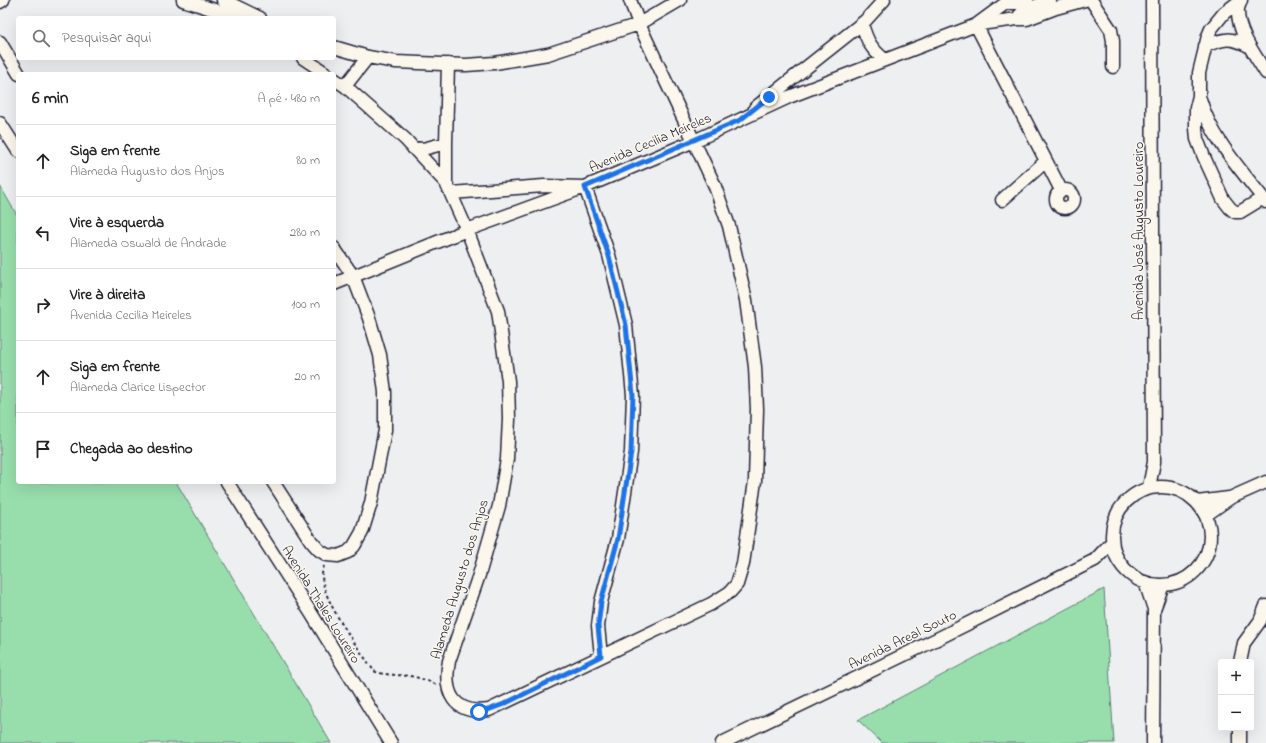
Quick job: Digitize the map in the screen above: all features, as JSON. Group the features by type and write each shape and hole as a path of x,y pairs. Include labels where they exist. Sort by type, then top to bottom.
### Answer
{"street":[{"path":"0,2 4,0"},
{"path":"183,0 206,4 231,16"},
{"path":"223,0 256,16"},
{"path":"448,690 453,699 459,705 468,710 479,712 504,704 711,604 730,592 737,584 743,564 755,481 757,409 755,367 746,300 729,226 714,184 639,24 630,0"},
{"path":"336,48 368,57 396,62 448,64 495,63 548,54 639,24 680,0"},
{"path":"740,120 862,24 884,0"},
{"name":"Avenida Cecilia Meireles","path":"976,25 1008,1 1020,3 1027,0"},
{"path":"1055,8 1085,0"},
{"path":"1055,8 1070,12 1090,0 1111,30 1114,67"},
{"name":"Avenida José Augusto Loureiro","path":"1149,487 1154,462 1152,0"},
{"path":"1199,96 1204,113 1212,128 1239,167 1265,200 1240,212 1236,212 1230,208 1223,199 1197,139 1196,108 1199,96 1199,72 1205,46 1211,29 1224,13 1241,0"},
{"path":"1241,0 1237,11 1241,27 1249,46 1266,73"},
{"name":"Avenida Cecilia Meireles","path":"1017,19 1024,11 1055,8"},
{"name":"Avenida Cecilia Meireles","path":"336,283 467,230 585,187 694,141 789,98 976,25 1017,19 1029,24 1055,8"},
{"path":"862,24 868,43 875,52 885,60"},
{"path":"976,25 1061,190"},
{"path":"1205,46 1222,40 1235,39 1249,46"},
{"path":"0,42 18,72"},
{"path":"345,86 368,57"},
{"path":"306,60 324,72"},
{"name":"Alameda Augusto dos Anjos","path":"448,64 446,143 449,188"},
{"name":"Alameda Augusto dos Anjos","path":"336,80 345,86 413,148 449,188 498,311 508,381 509,418 507,459 499,506 479,575 449,661 446,676 448,690"},
{"path":"0,123 16,149"},
{"path":"413,148 431,148 446,143"},
{"path":"1002,200 1046,161"},
{"path":"449,188 544,186 585,187 609,256 626,325 633,395 631,452 618,539 601,602 598,626 601,656"},
{"path":"274,484 311,541 319,550 327,555 338,556 348,552 354,546 362,532 371,503 385,430 385,392 380,355 369,318 353,276 336,251"},
{"path":"1154,462 1169,486"},
{"path":"1206,515 1230,498 1266,482"},
{"name":"Avenida Thales Loureiro","path":"228,484 391,743"},
{"path":"1169,486 1184,492 1197,502 1206,515 1209,525 1209,547 1200,566 1184,580 1163,585 1144,582 1126,571 1118,560 1112,542 1112,528 1116,514 1124,502 1135,493 1149,487 1169,486"},
{"path":"1197,502 1230,498"},
{"name":"Avenida Areal Souto","path":"722,743 937,639 1095,560 1112,542"},
{"name":"Avenida Areal Souto","path":"1095,560 1118,560"},
{"path":"1144,582 1154,609"},
{"path":"1153,743 1154,609 1163,585"},
{"path":"1241,659 1244,642 1260,621 1266,606"},
{"path":"1253,632 1266,632"},
{"path":"1240,731 1240,743"}],"path":[{"path":"327,555 322,574 323,585 328,598 339,619 374,671 378,673 390,673 412,677 427,681 448,690"}],"green space":[{"path":"0,186 16,214 16,484 177,484 331,743 0,743"},
{"path":"1104,589 1114,743 882,743 858,720"}],"route":[{"path":"479,712 504,704 601,656 598,626 601,602 618,539 631,452 633,395 626,325 609,256 585,187 740,120 769,97"}]}
